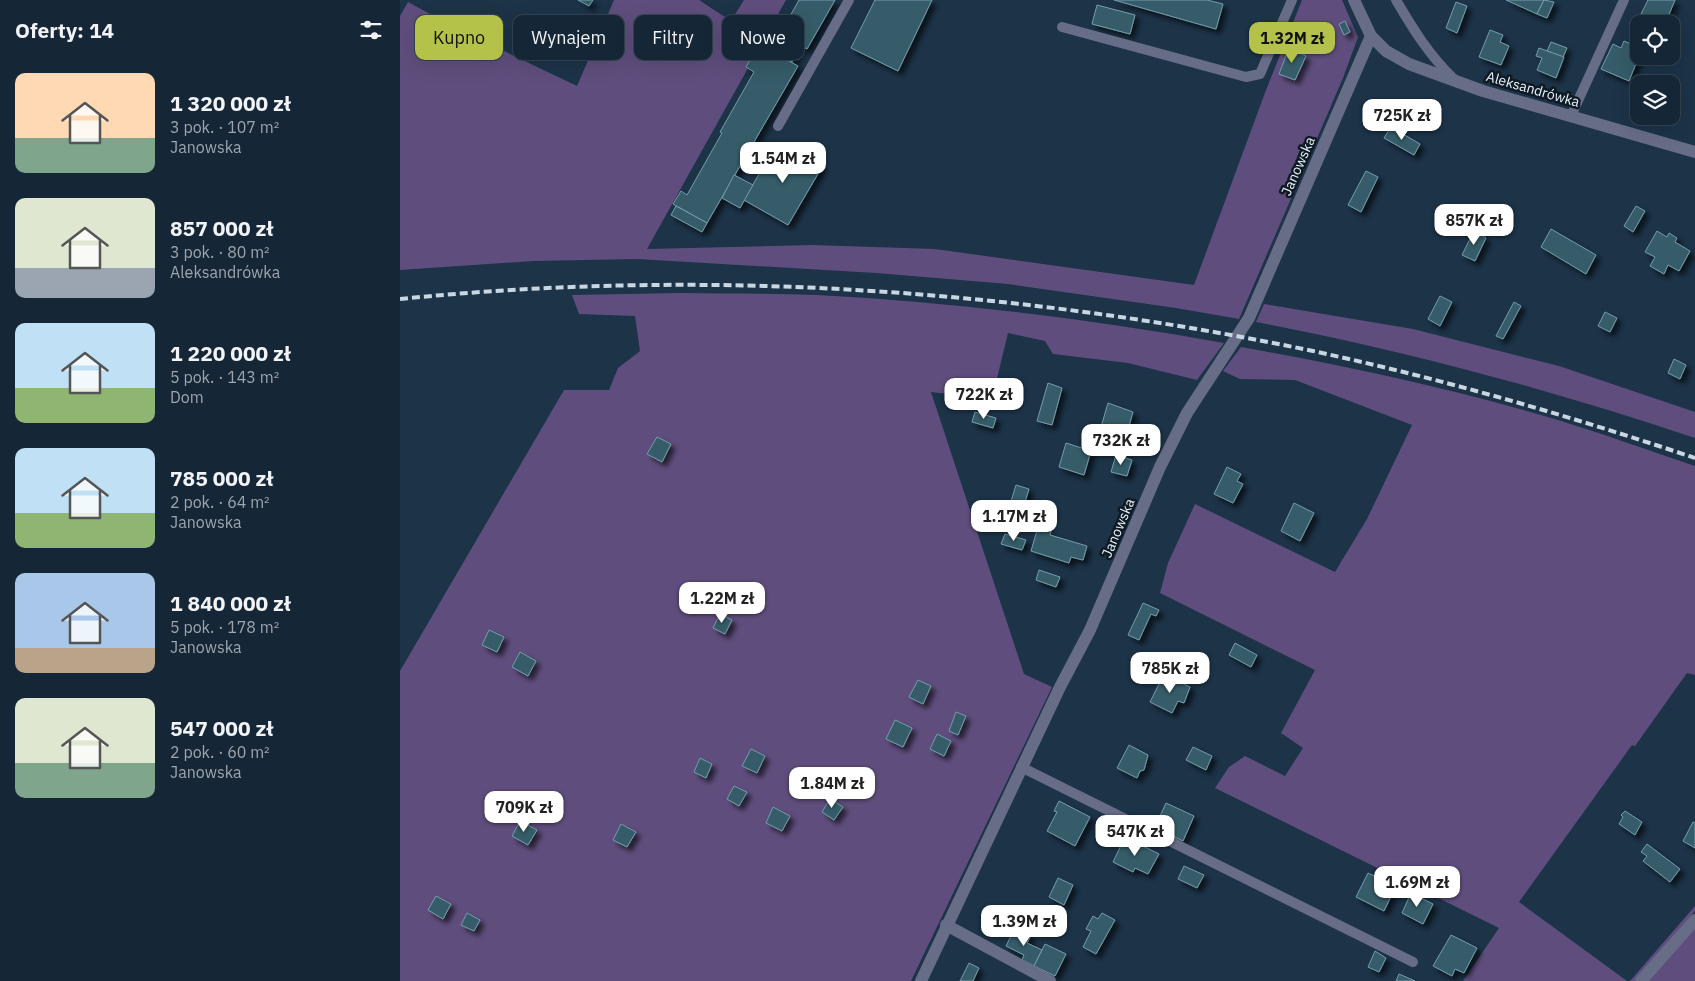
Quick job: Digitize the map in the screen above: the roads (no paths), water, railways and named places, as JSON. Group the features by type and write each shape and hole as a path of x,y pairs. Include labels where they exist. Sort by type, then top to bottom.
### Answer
{"street":[{"path":"1354,0 1371,36"},
{"name":"Aleksandrówka","path":"1371,36 1379,45 1398,58 1425,72 1695,152"},
{"name":"Janowska","path":"921,981 1060,686 1090,630 1160,467 1187,413 1249,318 1371,36"},
{"path":"1641,981 1695,920"},
{"path":"946,925 1050,981"}],"lane":[{"path":"778,126 849,0"},
{"path":"1062,27 1246,78 1260,74 1292,0"},
{"path":"1396,0 1417,36 1438,64 1457,82"},
{"path":"1571,116 1624,0"},
{"path":"1021,767 1413,962"}],"railway":[{"path":"400,299 514,290 629,285 744,285 859,290 973,299 1087,312 1201,330 1362,362 1506,399 1695,458"}]}
